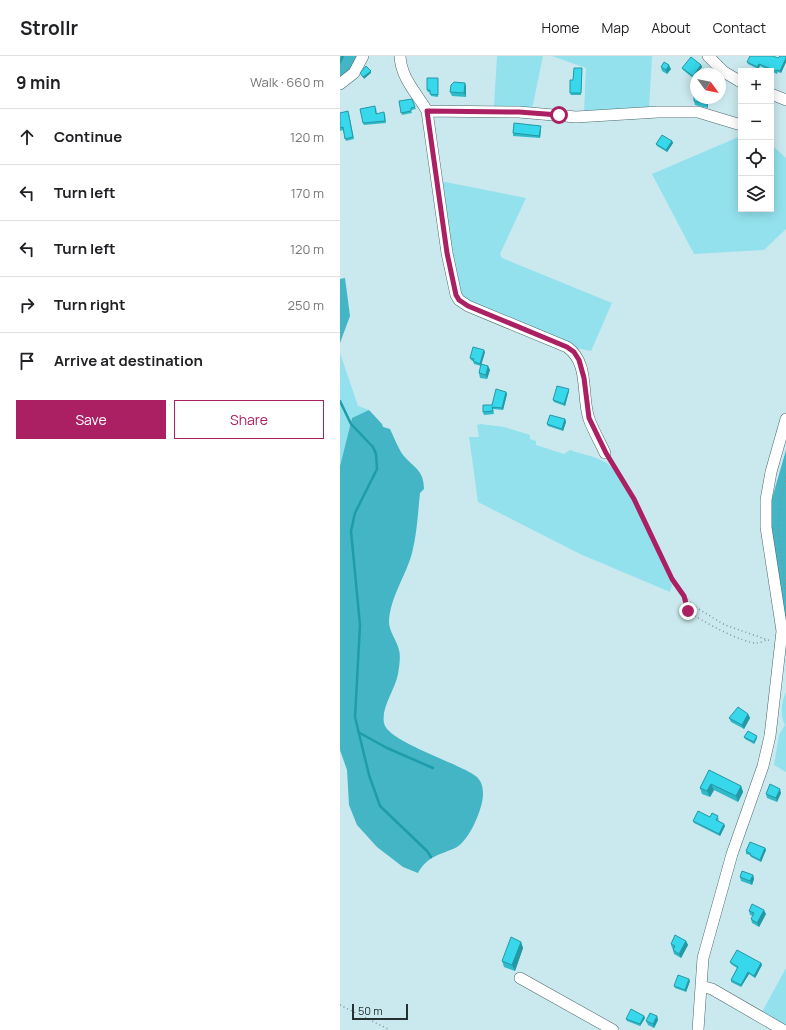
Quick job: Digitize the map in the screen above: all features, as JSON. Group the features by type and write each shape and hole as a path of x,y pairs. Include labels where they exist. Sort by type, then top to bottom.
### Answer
{"street":[{"path":"340,84 354,73 363,56"},
{"path":"400,56 400,64 407,82 420,98 427,111 447,253 456,295 459,300 468,306 567,347 574,352 579,360 584,378 589,418 606,453"},
{"path":"708,56 724,72 738,80"},
{"path":"774,96 786,100"},
{"path":"427,111 519,112 576,116 658,112 698,112 738,124"},
{"path":"698,1030 703,958 732,854 763,766 770,736 780,644 780,620 766,527 766,500 771,472 786,419"},
{"path":"520,978 613,1030"},
{"path":"701,986 712,989 782,1030"}],"path":[{"path":"606,453 634,499 672,579 684,596 701,612 725,625 780,644"},
{"path":"786,477 780,501 778,530 786,591"},
{"path":"684,596 688,611 708,623 757,643 766,640"},
{"path":"340,1005 390,1030"}],"shaded area":[{"path":"340,56 365,56 340,86"},
{"path":"497,56 543,56 532,109 494,107"},
{"path":"552,56 652,56 649,109 584,113 586,68"},
{"path":"738,137 738,212 774,212 774,147 786,158 786,229 764,250 694,254 652,174"},
{"path":"440,181 526,198 500,254 502,258 612,303 591,351 571,347 469,302 461,295 456,282"},
{"path":"345,278 350,316 340,343 340,279"},
{"path":"340,353 358,406 369,410 352,418 340,466"},
{"path":"369,410 383,427 390,429 403,455 418,470 424,483 424,489 420,493 414,546 406,570 395,595 390,613 389,625 400,653 400,659 398,674 384,711 384,723 388,730 398,738 477,777 483,790 481,807 475,823 467,837 457,847 435,856 426,862 418,873 403,867 377,847 357,825 349,805 347,770 340,750 340,466 352,418"},
{"path":"480,424 504,427 530,435 530,439 536,441 536,445 564,454 570,450 605,462 614,470 633,500 672,585 670,592 580,554 478,502 469,437 479,437 477,425"},
{"path":"786,450 786,633 769,509"},
{"path":"786,692 786,772 774,765 779,735 785,725 782,717 782,709"},
{"path":"786,968 786,1027 762,1012"}],"building":[{"path":"750,56 773,56 778,58 780,56 786,56 780,71 776,71 774,70 774,68 769,68 759,64 757,67 747,62"},
{"path":"691,57 701,65 699,68 690,68 690,74 682,68"},
{"path":"664,62 669,65 666,70 661,67"},
{"path":"366,66 371,71 363,77 360,73"},
{"path":"574,68 582,68 581,93 570,93 570,80 573,80"},
{"path":"427,78 438,78 438,95 430,94 430,90 427,90"},
{"path":"454,82 465,83 464,93 450,92 451,85"},
{"path":"412,99 415,107 411,108 411,111 401,113 399,101"},
{"path":"375,106 376,114 384,112 385,121 363,123 360,109"},
{"path":"348,111 353,137 345,139 343,127 340,128 340,113"},
{"path":"514,123 541,126 539,136 513,133"},
{"path":"662,135 672,141 666,150 656,144"},
{"path":"473,347 484,350 480,364 473,361 474,359 470,358"},
{"path":"481,364 488,366 486,375 479,373"},
{"path":"557,386 569,389 564,404 553,400"},
{"path":"496,389 506,392 502,408 492,407 493,411 483,412 483,405 492,405"},
{"path":"550,415 565,419 562,429 547,424"},
{"path":"738,707 748,714 742,725 729,718"},
{"path":"748,731 757,736 754,742 744,737"},
{"path":"709,770 741,786 736,796 711,784 707,791 700,788"},
{"path":"770,784 780,789 776,798 766,794"},
{"path":"698,811 710,817 712,813 718,816 716,820 724,824 719,834 693,821"},
{"path":"750,842 765,848 760,860 750,855 751,854 746,851"},
{"path":"742,871 753,875 750,881 740,877"},
{"path":"752,904 764,910 757,923 751,919 754,913 749,911"},
{"path":"675,935 686,941 679,954 673,950 675,946 671,944"},
{"path":"511,937 521,942 512,965 502,961"},
{"path":"737,950 761,963 754,976 748,972 741,985 731,980 738,967 730,962"},
{"path":"678,975 689,979 685,990 674,986"},
{"path":"631,1009 644,1016 640,1024 626,1019"},
{"path":"650,1013 657,1016 653,1024 646,1021"}],"waterway":[{"path":"340,62 343,56"},
{"path":"340,401 351,424 373,447 376,454 377,469 355,513 351,531 360,625 355,717 369,775 380,806 427,851 431,857"},
{"path":"358,732 387,748 433,768"}],"route":[{"path":"559,115 519,112 427,111 447,253 456,295 459,300 468,306 567,347 574,352 579,360 584,378 589,418 606,453 623,479 650,530 672,579 684,596 688,611"}]}
